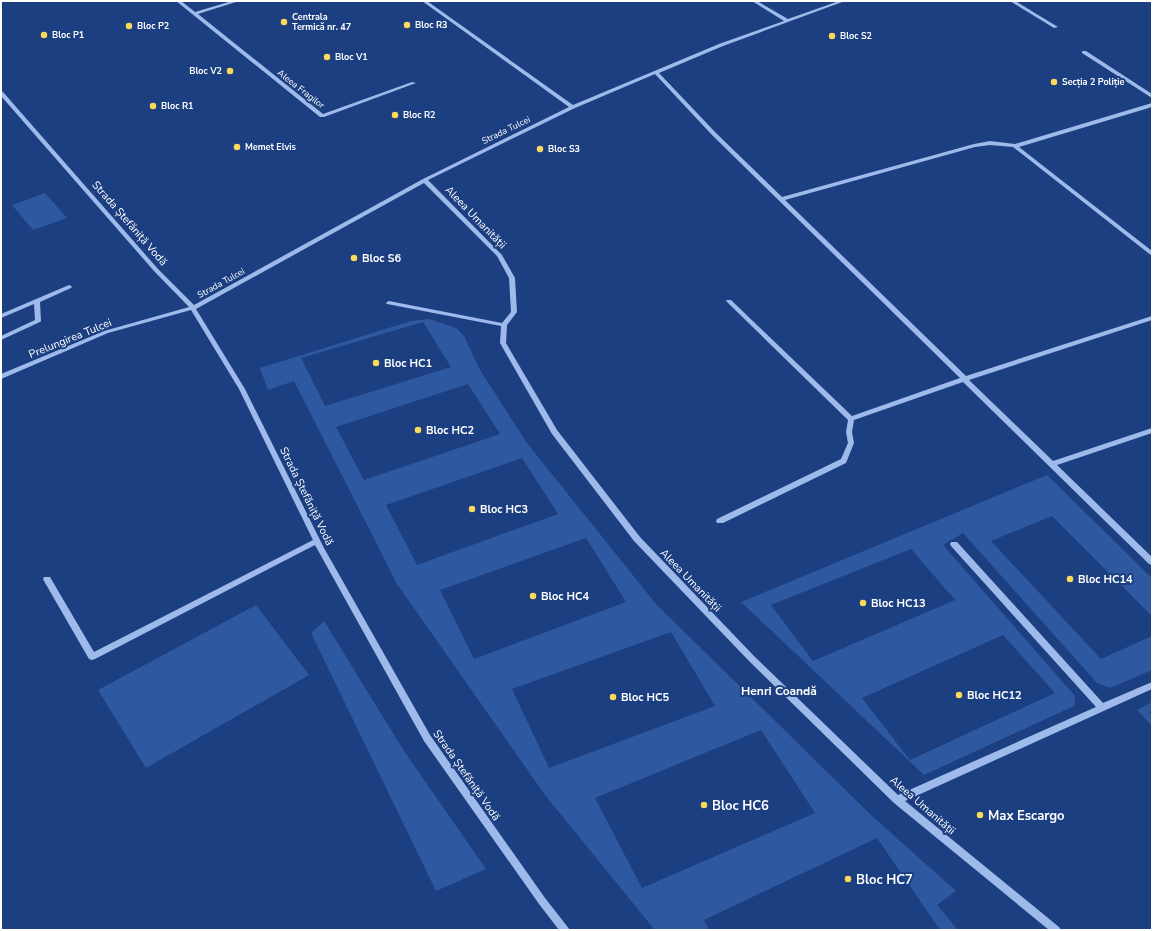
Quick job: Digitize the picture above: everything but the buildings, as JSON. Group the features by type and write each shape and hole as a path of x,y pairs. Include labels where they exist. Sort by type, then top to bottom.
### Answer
{"street":[{"name":"Aleea Fragilor","path":"178,1 322,116 414,83"},
{"path":"194,14 238,1"},
{"path":"424,1 573,107"},
{"path":"754,1 787,22"},
{"name":"Strada Tulcei","path":"193,308 425,180 573,107 721,46 843,1"},
{"path":"1012,1 1056,27"},
{"path":"1084,52 1152,96"},
{"path":"656,72 714,134 1152,562"},
{"name":"Strada Ștefăniță Vodă","path":"1,93 156,270 193,308 242,389 317,541 427,738 542,901 565,930"},
{"path":"781,199 974,146 990,144 1015,146 1152,105"},
{"path":"1015,146 1152,254"},
{"name":"Aleea Umanității","path":"425,180 499,255 512,278 514,312 504,325 503,343 554,432 637,539 750,658 897,800 1056,930"},
{"path":"1,316 69,287"},
{"path":"1,338 38,321 37,300"},
{"path":"729,301 851,418"},
{"path":"389,303 504,325"},
{"name":"Prelungirea Tulcei","path":"1,377 106,332 193,308"},
{"path":"851,418 964,379 1152,318"},
{"path":"720,521 844,461 851,443 849,432 851,418"},
{"path":"1052,464 1152,430"},
{"path":"47,579 92,657 317,541"},
{"path":"954,544 1102,708"},
{"path":"897,800 1152,685"}],"shaded area":[{"path":"45,193 67,218 33,230 12,205"},
{"path":"429,319 456,328 464,336 480,370 527,443 656,604 871,815 956,891 937,905 958,930 940,930 877,838 704,920 709,930 655,930 545,795 397,584 294,381 268,390 260,368 411,321","holes":["423,322 451,367 325,406 301,358","468,384 500,434 364,480 336,427","522,458 558,514 417,565 386,505","586,538 626,602 474,659 440,590","671,632 715,706 549,768 512,689","761,730 815,813 642,888 595,798"]},
{"path":"1047,475 1152,578 1152,616 1052,516 991,541 1101,659 1152,636 1152,670 1110,688 1097,683 963,533 943,545 1075,696 1074,706 924,775 741,602","holes":["911,549 955,600 813,661 771,605","1003,635 1055,693 910,760 862,698"]},
{"path":"256,605 309,675 146,768 98,690"},
{"path":"324,621 404,751 486,869 436,891 311,633"},
{"path":"1152,702 1152,710 1149,712 1152,715 1152,726 1137,710"}],"place":[{"name":"Centrala Termică nr. 47","path":"284,22"},
{"name":"Bloc R3","path":"407,25"},
{"name":"Bloc P2","path":"129,26"},
{"name":"Bloc P1","path":"44,35"},
{"name":"Bloc S2","path":"832,36"},
{"name":"Bloc V1","path":"327,57"},
{"name":"Bloc V2","path":"230,71"},
{"name":"Secția 2 Poliție","path":"1054,82"},
{"name":"Bloc R1","path":"153,106"},
{"name":"Bloc R2","path":"395,115"},
{"name":"Memet Elvis","path":"237,147"},
{"name":"Bloc S3","path":"540,149"},
{"name":"Bloc S6","path":"354,258"},
{"name":"Bloc HC1","path":"376,363"},
{"name":"Bloc HC2","path":"418,430"},
{"name":"Bloc HC3","path":"472,509"},
{"name":"Bloc HC14","path":"1070,579"},
{"name":"Bloc HC4","path":"533,596"},
{"name":"Bloc HC13","path":"863,603"},
{"name":"Bloc HC12","path":"959,695"},
{"name":"Bloc HC5","path":"613,697"},
{"name":"Bloc HC6","path":"704,805"},
{"name":"Max Escargo","path":"980,815"},
{"name":"Bloc HC7","path":"848,879"}],"district":[{"name":"Henri Coandă","path":"779,691"}]}
